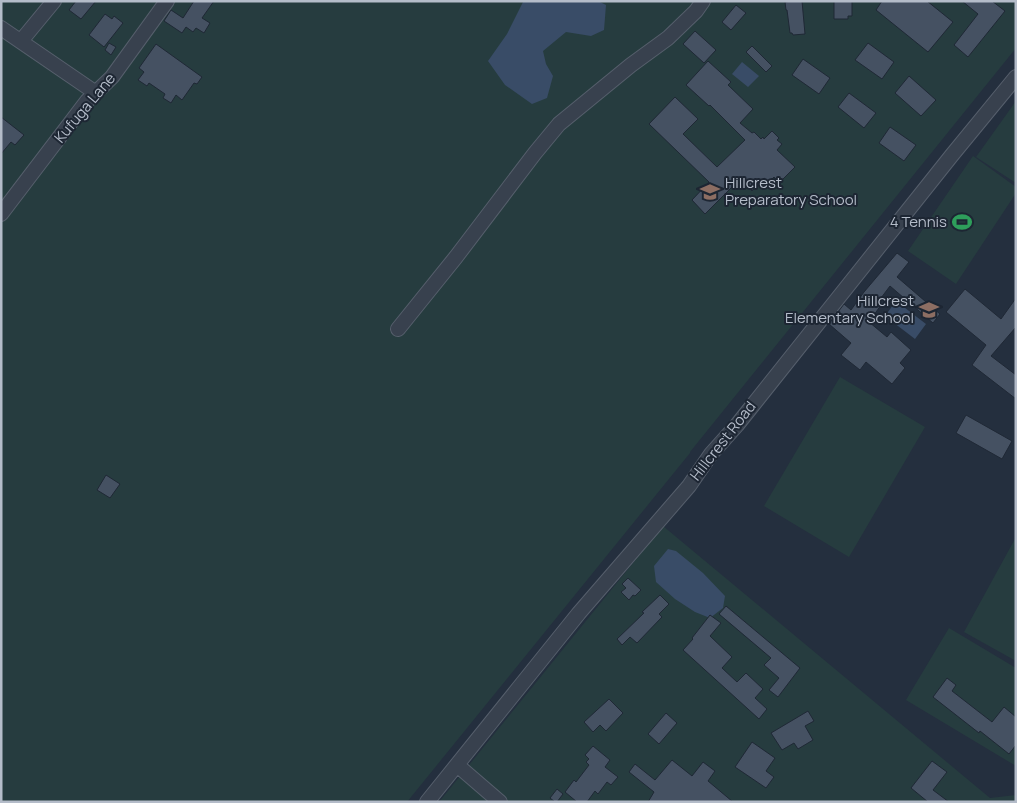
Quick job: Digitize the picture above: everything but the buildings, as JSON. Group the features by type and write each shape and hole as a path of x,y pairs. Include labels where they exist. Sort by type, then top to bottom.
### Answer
{"street":[{"path":"21,41 54,1"},
{"name":"Kufuga Lane","path":"1,214 87,101 112,77 167,1"},
{"path":"398,329 456,258 558,124 631,65 668,38 696,11 703,1"},
{"path":"1,28 96,93"},
{"name":"Hillcrest Road","path":"427,802 579,613 689,486 712,454 1016,78"},
{"path":"457,765 500,802"}],"green space":[{"path":"1,1 1016,1 1016,48 407,802 1,802"},
{"path":"1016,101 1016,183 976,157"},
{"name":"4 Tennis","path":"973,156 1016,187 1016,193 956,284 908,251"},
{"path":"840,377 925,427 849,557 764,506"},
{"path":"663,526 990,798 1016,795 1016,802 439,802"},
{"path":"1016,537 1016,661 964,632"},
{"path":"949,628 1016,668 1016,766 906,700"}],"water":[{"path":"525,1 598,1 606,5 604,30 591,36 566,32 543,51 546,64 553,76 547,98 532,104 505,85 488,61 507,34"},
{"path":"742,62 759,76 748,87 732,74"},
{"path":"896,301 926,324 915,339 885,316"},
{"path":"668,549 676,551 703,573 725,596 723,608 710,618 695,612 675,599 656,582 654,566"}],"place":[{"name":"Hillcrest Preparatory School","path":"710,192"},
{"name":"4 Tennis","path":"962,222"},
{"name":"Hillcrest Elementary School","path":"929,310"}]}
